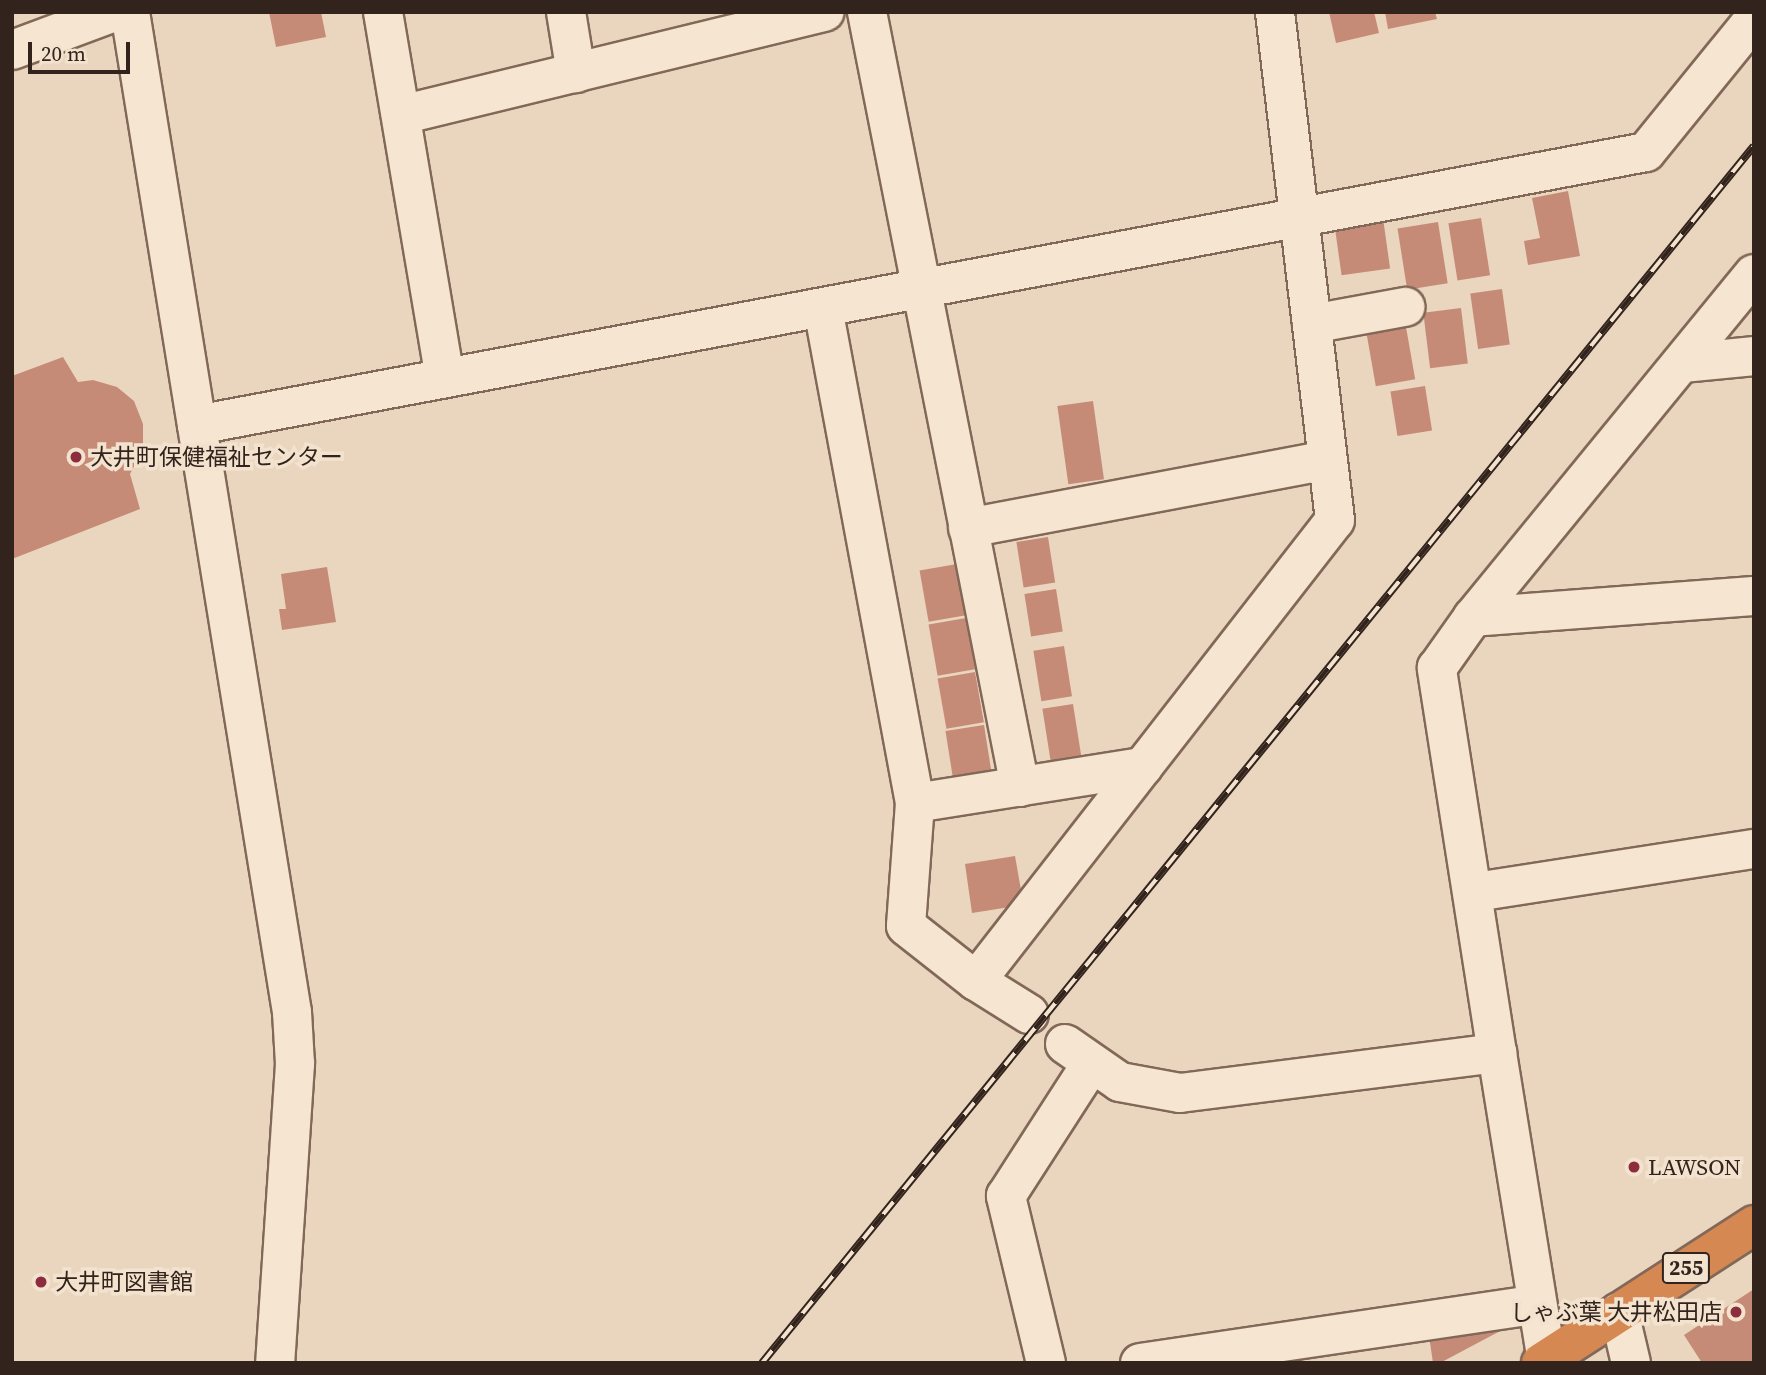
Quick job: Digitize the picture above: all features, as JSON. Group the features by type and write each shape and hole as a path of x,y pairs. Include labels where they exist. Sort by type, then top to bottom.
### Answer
{"highway":[{"name":"255","path":"1545,1362 1619,1312 1752,1230"}],"street":[{"path":"12,50 114,12"},
{"path":"130,12 292,1012 295,1064 275,1363"},
{"path":"383,12 445,378"},
{"path":"566,12 576,73"},
{"path":"401,115 825,12"},
{"path":"867,12 1020,787"},
{"path":"976,981 1335,520 1275,12"},
{"path":"197,425 1646,152 1754,19"},
{"path":"1545,1362 1475,892 1437,668 1473,617 1754,274"},
{"path":"1312,324 1405,307"},
{"path":"823,308 915,803 906,926 976,981 1029,1014"},
{"path":"1683,363 1754,356"},
{"path":"968,528 1328,460"},
{"path":"1473,617 1754,596"},
{"path":"915,803 1143,767"},
{"path":"1475,892 1754,849"},
{"path":"1046,1363 1006,1196 1078,1054 1120,1082 1180,1093 1497,1053"},
{"path":"1140,1363 1535,1305"},
{"path":"1619,1312 1631,1363"}],"building":[{"path":"269,12 321,12 326,37 276,47"},
{"path":"1329,12 1374,12 1379,33 1336,43"},
{"path":"1385,12 1435,12 1437,19 1388,29"},
{"path":"1568,191 1580,256 1528,265 1524,241 1540,238 1532,198"},
{"path":"1383,218 1390,269 1342,275 1334,225"},
{"path":"1481,218 1490,275 1457,280 1448,223"},
{"path":"1438,222 1448,283 1407,290 1398,228"},
{"path":"1502,289 1510,344 1478,349 1470,293"},
{"path":"1461,308 1468,364 1430,368 1423,313"},
{"path":"1406,327 1415,379 1376,386 1367,334"},
{"name":"大井町保健福祉センター","path":"63,357 78,382 93,380 117,387 134,401 143,424 143,449 130,474 140,509 12,559 12,376"},
{"path":"1425,386 1432,430 1397,436 1390,391"},
{"path":"1093,401 1104,479 1068,484 1057,406"},
{"path":"1048,537 1055,582 1024,587 1016,542"},
{"path":"957,564 966,615 929,622 920,571"},
{"path":"327,567 336,622 282,630 279,609 286,609 281,574"},
{"path":"1056,589 1063,631 1031,636 1024,594"},
{"path":"966,618 975,669 938,676 929,625"},
{"path":"1064,646 1072,696 1041,701 1033,651"},
{"path":"975,672 984,722 946,729 938,679"},
{"path":"1073,704 1081,755 1051,760 1042,709"},
{"path":"984,725 992,776 954,782 945,731"},
{"path":"1015,856 1021,890 1010,907 972,913 965,864"},
{"name":"しゃぶ葉 大井松田店","path":"1754,1289 1754,1363 1702,1363 1684,1335"},
{"path":"1519,1321 1440,1363 1433,1363 1428,1329"}],"railway":[{"path":"762,1363 1754,146"}],"place":[{"name":"大井町保健福祉センター","path":"76,457"},
{"name":"LAWSON","path":"1634,1167"},
{"name":"大井町図書館","path":"41,1282"},
{"name":"しゃぶ葉 大井松田店","path":"1736,1312"}]}
